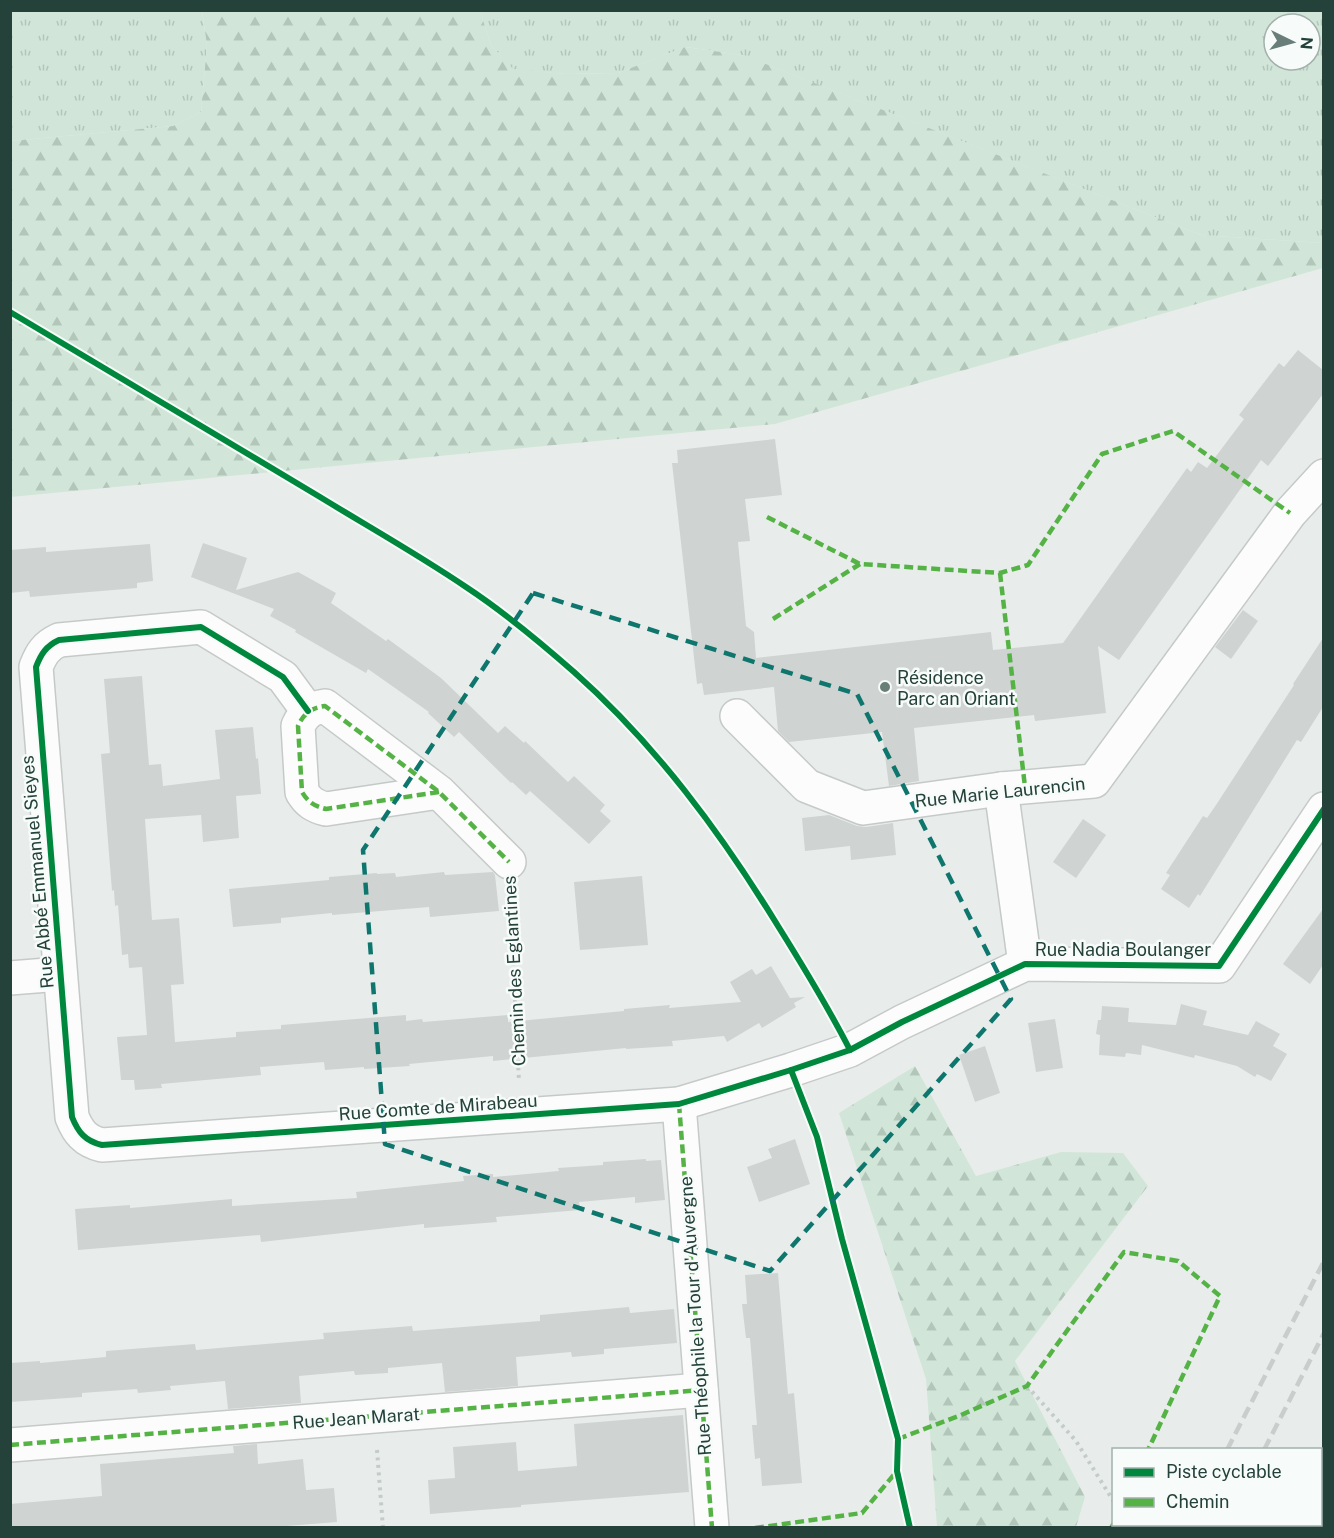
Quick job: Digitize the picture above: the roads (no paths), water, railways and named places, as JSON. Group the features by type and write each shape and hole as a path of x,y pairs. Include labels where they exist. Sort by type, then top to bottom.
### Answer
{"street":[{"name":"Rue Marie Laurencin","path":"737,716 807,786 863,808 1001,789 1094,781 1290,513 1323,476"},
{"name":"Rue Abbé Emmanuel Sieyes","path":"84,1138 76,1129 72,1117 60,974 36,667 44,649 59,640 201,627 283,677 308,711"},
{"path":"439,792 326,808 313,805 302,792 298,726 302,718 308,711 325,706 439,792 509,862"},
{"path":"1001,789 1025,964"},
{"name":"Rue Nadia Boulanger","path":"791,1070 850,1050 902,1022 1025,964 1219,966 1323,809"},
{"path":"10,978 60,974"},
{"name":"Rue Comte de Mirabeau","path":"84,1138 102,1145 679,1104 791,1070"},
{"name":"Rue Théophile la Tour d'Auvergne","path":"679,1104 712,1527"},
{"name":"Rue Jean Marat","path":"10,1445 701,1390"}],"railway":[{"path":"1228,1448 1324,1261"},
{"path":"1265,1448 1324,1333"}],"place":[{"name":"Résidence Parc an Oriant","path":"885,687"}]}
